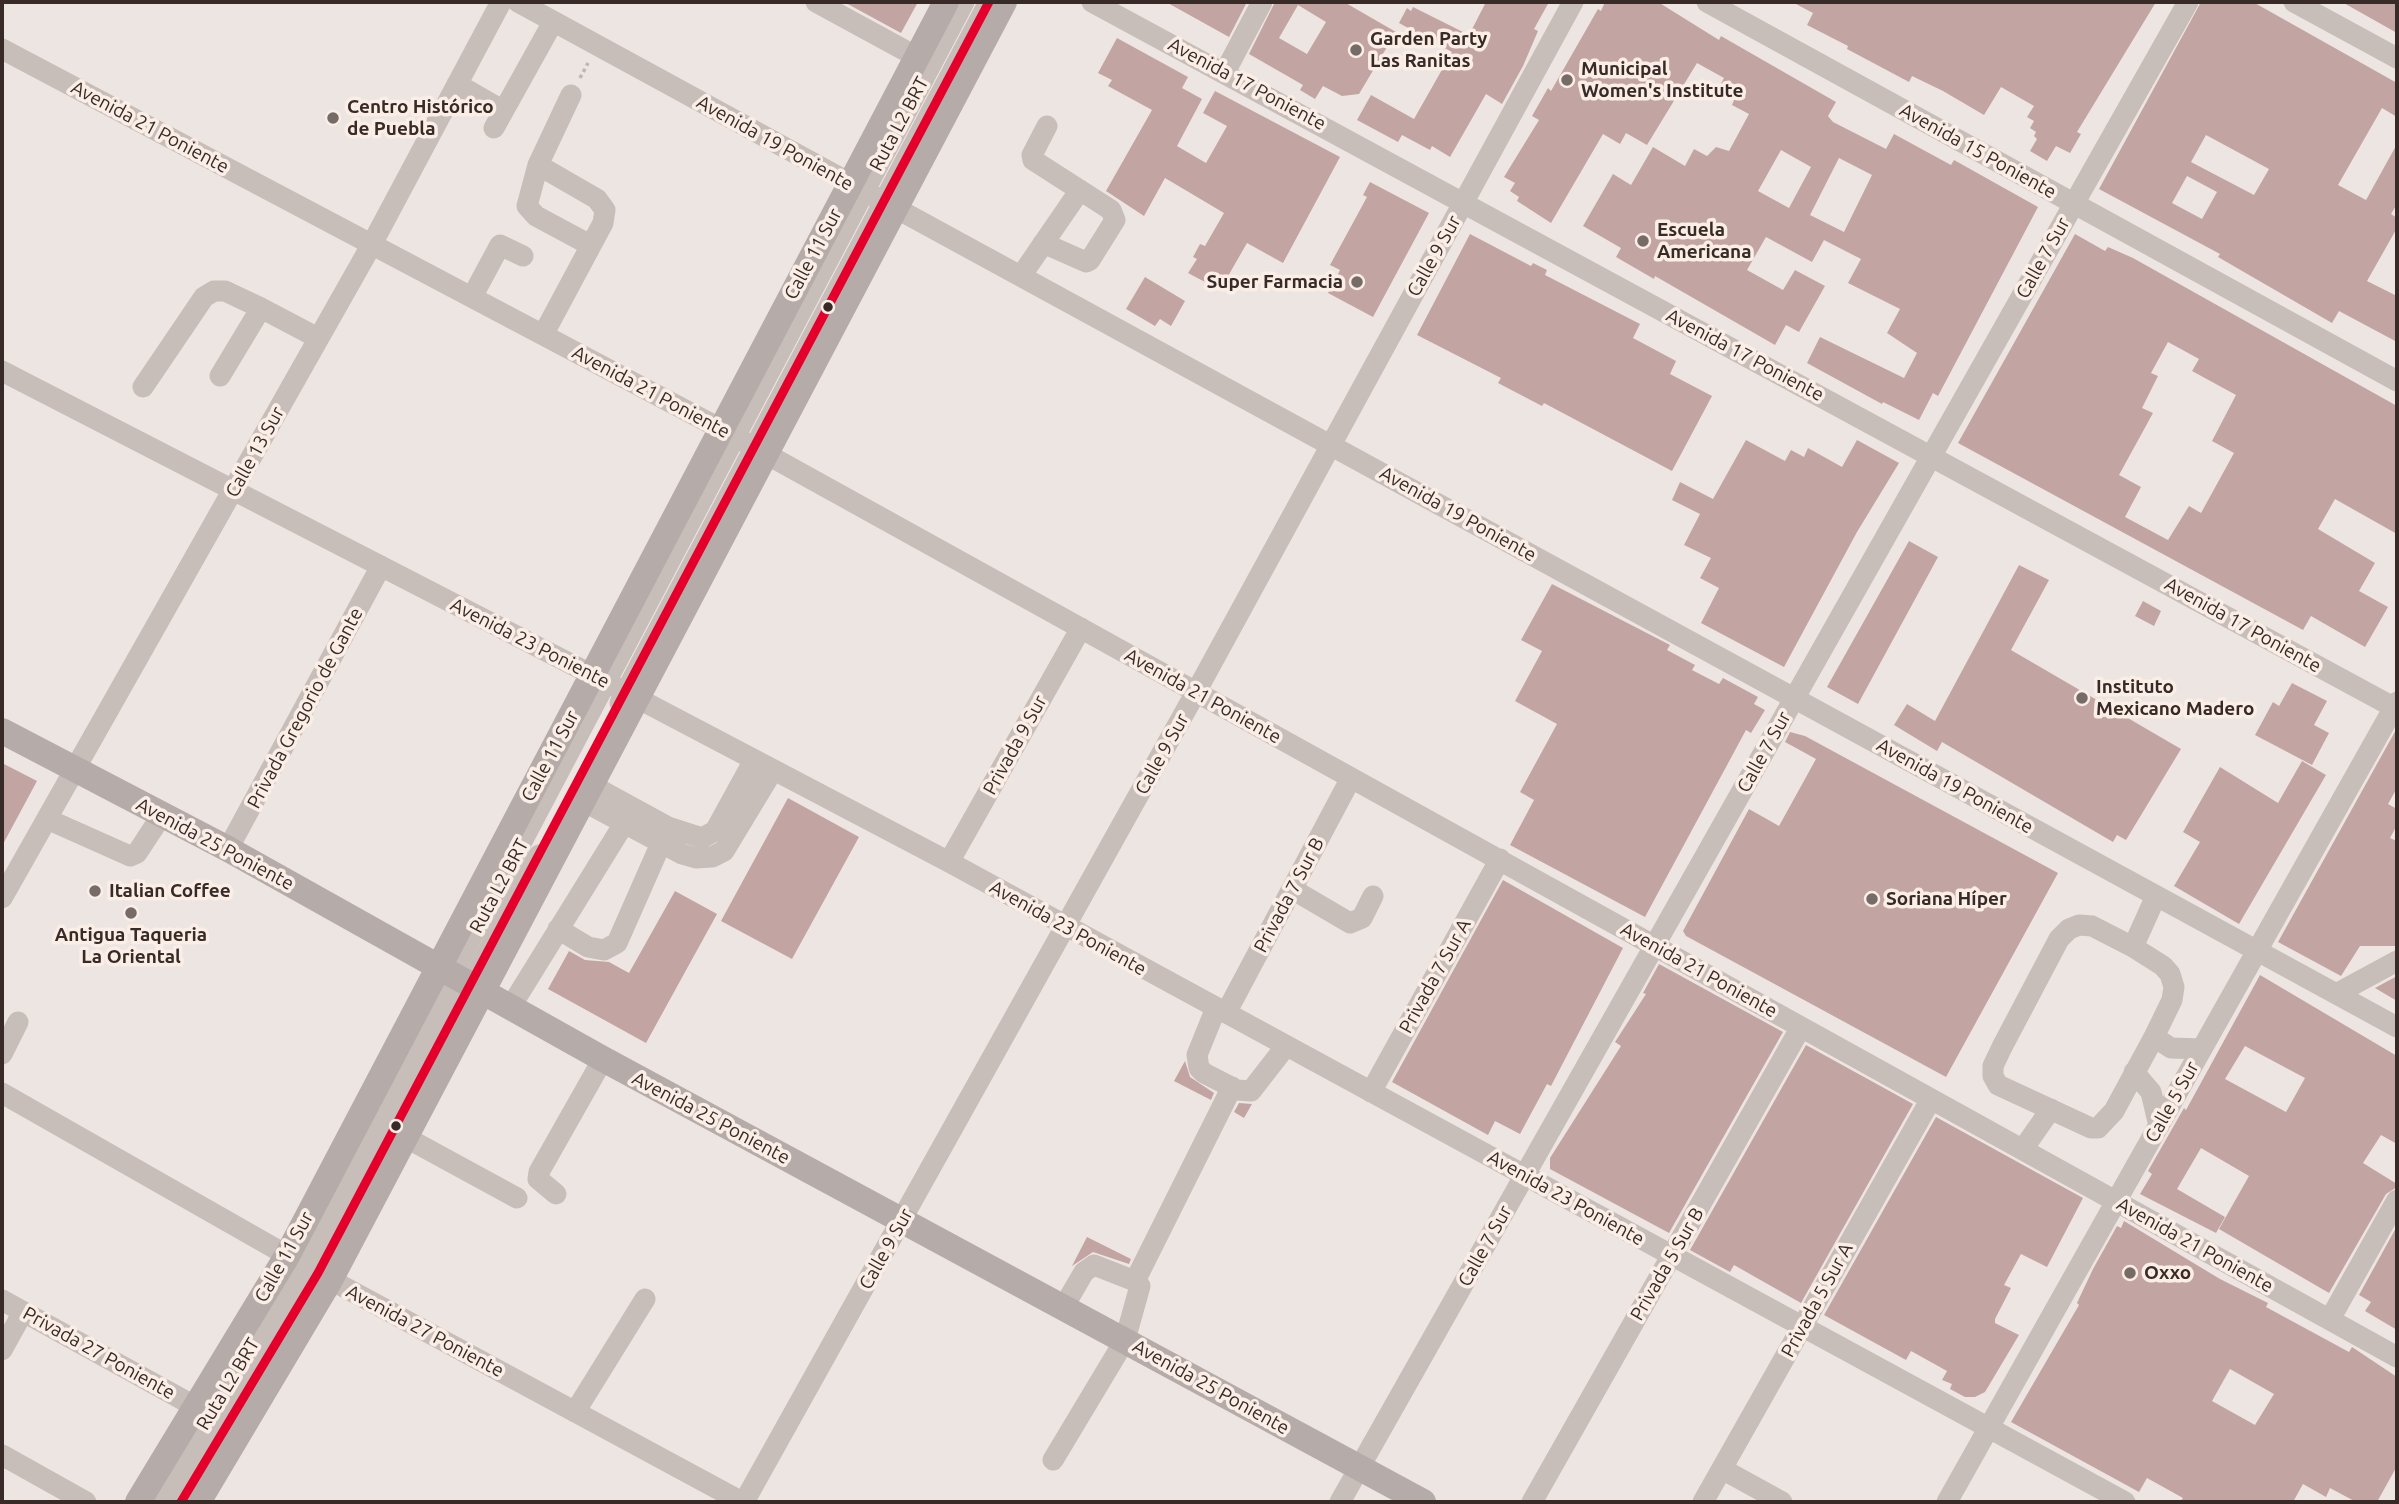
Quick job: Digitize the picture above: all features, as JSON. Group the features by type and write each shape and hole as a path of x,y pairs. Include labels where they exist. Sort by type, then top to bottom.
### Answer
{"main road":[{"name":"Calle 11 Sur","path":"198,1502 309,1268 460,981 600,678 857,187 917,57 946,2"},
{"name":"Calle 11 Sur","path":"138,1502 196,1406 309,1268 405,1137 460,981 587,793 632,695 889,204 1004,2"},
{"name":"Avenida 25 Poniente","path":"2,731 228,849 460,981 1423,1502"}],"street":[{"name":"Calle 13 Sur","path":"2,898 372,244 501,2"},
{"name":"Avenida 19 Poniente","path":"518,2 2397,1027"},
{"path":"816,2 917,57"},
{"name":"Ruta L2 BRT","path":"857,187 964,2"},
{"name":"Ruta L2 BRT","path":"889,204 989,2"},
{"name":"Avenida 17 Poniente","path":"1092,2 2396,706"},
{"path":"1225,72 1262,2"},
{"name":"Calle 9 Sur","path":"743,1502 1196,692 1329,444 1573,2"},
{"name":"Avenida 15 Poniente","path":"1707,2 2397,381"},
{"name":"Calle 7 Sur","path":"1340,1502 2188,2"},
{"path":"2294,2 2397,58"},
{"path":"457,84 498,119 554,22"},
{"name":"Avenida 21 Poniente","path":"2,49 760,450 2397,1357"},
{"path":"571,94 538,165 527,206 536,216 590,245"},
{"path":"1043,243 1081,262 1090,260 1115,220 1115,214 1033,160 1032,155 1047,126"},
{"path":"538,165 597,199 605,210 603,223 543,335"},
{"path":"1021,276 1080,190"},
{"path":"471,297 500,245 523,256"},
{"path":"143,387 204,297 214,291 225,291 318,338"},
{"path":"220,376 261,308"},
{"name":"Avenida 23 Poniente","path":"2,371 600,678 949,862 1989,1428 2099,1496 2125,1502"},
{"name":"Privada Gregorio de Gante","path":"228,849 381,566"},
{"name":"Privada 9 Sur","path":"949,862 1081,628"},
{"name":"Ruta L2 BRT","path":"181,1502 309,1268 460,981 632,695"},
{"name":"Calle 5 Sur","path":"1947,1502 2396,706"},
{"path":"587,793 665,835 696,858 712,857 724,851 764,765"},
{"name":"Privada 7 Sur B","path":"1232,1087 1204,1073 1196,1061 1351,778"},
{"path":"47,819 130,856 138,853 162,815"},
{"path":"510,1008 628,817"},
{"path":"558,929 588,947 604,950 617,943 665,835"},
{"name":"Privada 7 Sur A","path":"1371,1092 1500,859"},
{"path":"1292,889 1350,923 1362,918 1373,896"},
{"path":"2133,947 2157,896"},
{"path":"2092,926 2133,947 2163,966 2170,974 2174,987 2172,1000 2154,1037 2114,1111 2098,1128 2091,1128 1998,1085 1993,1076 1993,1066 2001,1047 2059,939 2069,929 2092,926"},
{"path":"2336,994 2397,961"},
{"path":"2,1054 18,1022"},
{"name":"Privada 5 Sur B","path":"1532,1502 1801,1027"},
{"path":"2154,1037 2171,1048 2202,1049"},
{"path":"1135,1281 1232,1087 1244,1092 1251,1091 1286,1046"},
{"path":"556,1194 538,1178 539,1172 603,1059"},
{"path":"2134,1072 2151,1092 2159,1126"},
{"name":"Avenida 27 Poniente","path":"2,1093 309,1268 743,1502"},
{"name":"Privada 5 Sur A","path":"1703,1502 1931,1098"},
{"path":"2022,1149 2051,1109"},
{"path":"405,1137 517,1198"},
{"path":"2330,1319 2397,1200"},
{"path":"1053,1460 1125,1340 1140,1294 1140,1286 1135,1281 1094,1265 1084,1272 1063,1308"},
{"name":"Ruta L2 BRT","path":"158,1502 309,1268"},
{"path":"575,1412 645,1298"},
{"name":"Privada 27 Poniente","path":"2,1300 196,1406"},
{"path":"2,1350 23,1312"},
{"path":"2,1455 86,1502"},
{"path":"1722,1469 1782,1502"}],"building":[{"path":"844,2 918,2 901,33"},
{"path":"1166,2 1247,2 1229,37"},
{"name":"Garden Party Las Ranitas","path":"1275,2 1344,2 1396,32 1359,94 1342,96 1323,86 1315,99 1300,90 1303,85 1249,54","holes":["1298,5 1326,22 1307,54 1279,38"]},
{"path":"1486,2 1549,2 1534,29 1538,31 1523,66 1502,104 1486,94 1450,157 1432,146 1430,150 1402,135 1398,142 1357,120 1371,95 1414,119 1452,52 1399,23 1407,8 1411,11 1413,7 1469,35"},
{"path":"1605,2 1658,2 1719,40 1721,36 1836,102 1828,116 1833,122 1886,149 1894,134 1951,165 1954,160 2038,207 1938,396 1933,393 1919,420 1883,402 1882,404 1807,363 1820,337 1904,378 1917,353 1887,333 1900,309 1848,283 1861,259 1824,240 1812,262 1766,237 1747,270 1783,290 1795,270 1825,286 1799,332 1786,325 1775,345 1655,276 1654,279 1616,257 1621,248 1583,226 1613,174 1631,185 1653,147 1685,166 1694,149 1707,156 1716,147 1729,151 1749,114 1732,105 1735,98 1718,89 1724,78 1697,63 1647,145 1626,133 1620,144 1603,134 1551,223 1517,201 1519,197 1510,191 1515,183 1504,177 1539,120 1532,116 1548,88 1551,91 1598,9 1601,11","holes":["1781,150 1811,167 1789,208 1758,191","1839,158 1872,175 1844,232 1810,215"]},
{"path":"1792,2 2156,2 2077,132 2081,134 2070,153 2056,146 2047,161 2030,151 2037,139 2034,136 2036,132 2030,128 2034,121 2027,117 2034,106 2001,87 1984,115 1912,76 1909,82 1847,49 1848,46 1807,25 1813,13"},
{"path":"2201,2 2253,2 2397,83 2397,117 2382,108 2338,185 2366,200 2397,144 2397,204 2391,214 2397,218 2397,228 2367,281 2397,296 2397,342 2339,311 2332,323 2218,257 2220,254 2099,189","holes":["2206,135 2269,169 2254,195 2191,162","2187,176 2217,192 2202,219 2172,203"]},
{"path":"2342,2 2397,2 2397,33"},
{"path":"1117,38 1188,77 1182,88 1202,99 1177,146 1206,163 1227,126 1203,113 1215,91 1340,157 1283,263 1247,243 1220,290 1188,273 1197,259 1193,257 1200,244 1205,246 1224,213 1165,178 1144,216 1106,191 1152,110 1108,86 1112,80 1098,73"},
{"path":"1370,182 1429,213 1373,317 1328,293 1340,270 1330,265 1367,197 1363,195"},
{"path":"1470,234 1531,266 1533,263 1547,270 1545,275 1640,324 1633,338 1676,361 1670,374 1712,396 1672,471 1544,403 1542,406 1498,383 1501,378 1417,335"},
{"path":"2075,234 2105,251 2108,247 2133,258 2397,406 2397,534 2335,499 2318,529 2375,563 2359,591 2388,607 2365,647 2311,616 2303,630 1958,443","holes":["2168,342 2199,359 2192,371 2236,395 2212,441 2234,453 2201,513 2189,506 2168,540 2125,517 2141,487 2119,475 2153,413 2142,408 2158,376 2151,373"]},
{"path":"1145,277 1185,301 1171,326 1160,319 1155,326 1126,309"},
{"path":"1746,440 1785,461 1791,450 1804,457 1808,448 1842,467 1857,440 1899,463 1857,532 1784,667 1701,623 1719,588 1700,578 1711,558 1684,545 1700,514 1672,500 1680,482 1713,499"},
{"path":"1909,541 1938,557 1858,704 1827,687"},
{"path":"2019,565 2049,580 2011,650 2181,749 2126,840 2117,835 2113,842 1942,742 1937,751 1894,725 1907,704 1935,721"},
{"path":"1552,584 1670,645 1667,650 1695,665 1692,670 1719,684 1723,678 1758,697 1754,704 1765,710 1751,733 1746,730 1645,917 1510,845 1534,800 1520,792 1557,724 1515,701 1542,651 1521,640"},
{"path":"2143,601 2161,611 2154,626 2135,616"},
{"path":"2292,683 2327,701 2314,725 2329,733 2312,765 2255,735 2273,702 2279,706"},
{"path":"2397,728 2397,788 2388,804 2397,809 2397,825 2390,838 2397,841 2397,946 2360,946 2341,976 2278,942"},
{"name":"Soriana Híper","path":"1790,732 1805,736 2058,873 1946,1077 1686,936 1683,931 1749,809 1779,826 1816,759 1785,742"},
{"path":"2302,761 2326,775 2239,924 2174,886 2200,842 2183,832 2220,767 2278,803"},
{"path":"2,763 37,781 2,846"},
{"path":"788,798 859,837 792,959 721,921"},
{"path":"1503,880 1623,948 1551,1086 1547,1084 1520,1134 1495,1121 1488,1135 1392,1082"},
{"path":"675,891 717,914 646,1043 548,989 569,951 585,960 609,962 629,973"},
{"path":"1659,964 1783,1032 1669,1233 1550,1169 1550,1158 1621,1046 1615,1042 1646,994 1643,993"},
{"path":"2260,975 2397,1056 2397,1144 2381,1135 2363,1163 2397,1184 2397,1187 2386,1194 2329,1293 2219,1229 2249,1176 2201,1148 2177,1189 2225,1217 2216,1233 2140,1194 2152,1174 2148,1171 2184,1108 2186,1110","holes":["2245,1046 2305,1078 2286,1112 2225,1079"]},
{"path":"2397,976 2397,1001 2375,988"},
{"path":"1806,1045 1913,1104 1801,1303 1734,1265 1730,1272 1690,1250"},
{"path":"1185,1061 1190,1077 1214,1093 1211,1100 1174,1081"},
{"path":"1239,1103 1252,1104 1244,1118 1234,1112"},
{"path":"1936,1117 2083,1198 2047,1267 2021,1254 2004,1285 2011,1288 1995,1323 2019,1335 1985,1392 1975,1397 1965,1397 1950,1389 1952,1384 1942,1380 1947,1371 1911,1351 1906,1360 1824,1315"},
{"path":"2124,1221 2220,1279 2268,1303 2266,1307 2349,1352 2352,1347 2397,1377 2397,1466 2377,1502 2356,1502 2330,1488 2326,1497 2303,1484 2293,1502 2180,1502 2183,1498 2147,1478 2139,1492 2011,1422 2079,1305 2077,1303 2093,1269 2117,1226 2121,1228","holes":["2230,1369 2274,1394 2255,1425 2212,1401"]},
{"path":"2397,1226 2397,1330 2365,1311 2371,1302 2359,1295"},
{"path":"1087,1237 1131,1259 1129,1264 1093,1252 1072,1266"}],"transit line":[{"path":"181,1502 318,1273 989,2"}],"place":[{"name":"Garden Party Las Ranitas","path":"1356,50"},
{"name":"Municipal Women's Institute","path":"1567,80"},
{"name":"Centro Histórico de Puebla","path":"333,118"},
{"name":"Escuela Americana","path":"1643,241"},
{"name":"Super Farmacia","path":"1357,282"},
{"name":"Instituto Mexicano Madero","path":"2082,698"},
{"name":"Italian Coffee","path":"95,891"},
{"name":"Soriana Híper","path":"1872,899"},
{"name":"Antigua Taqueria La Oriental","path":"131,913"},
{"name":"Oxxo","path":"2130,1273"}]}
